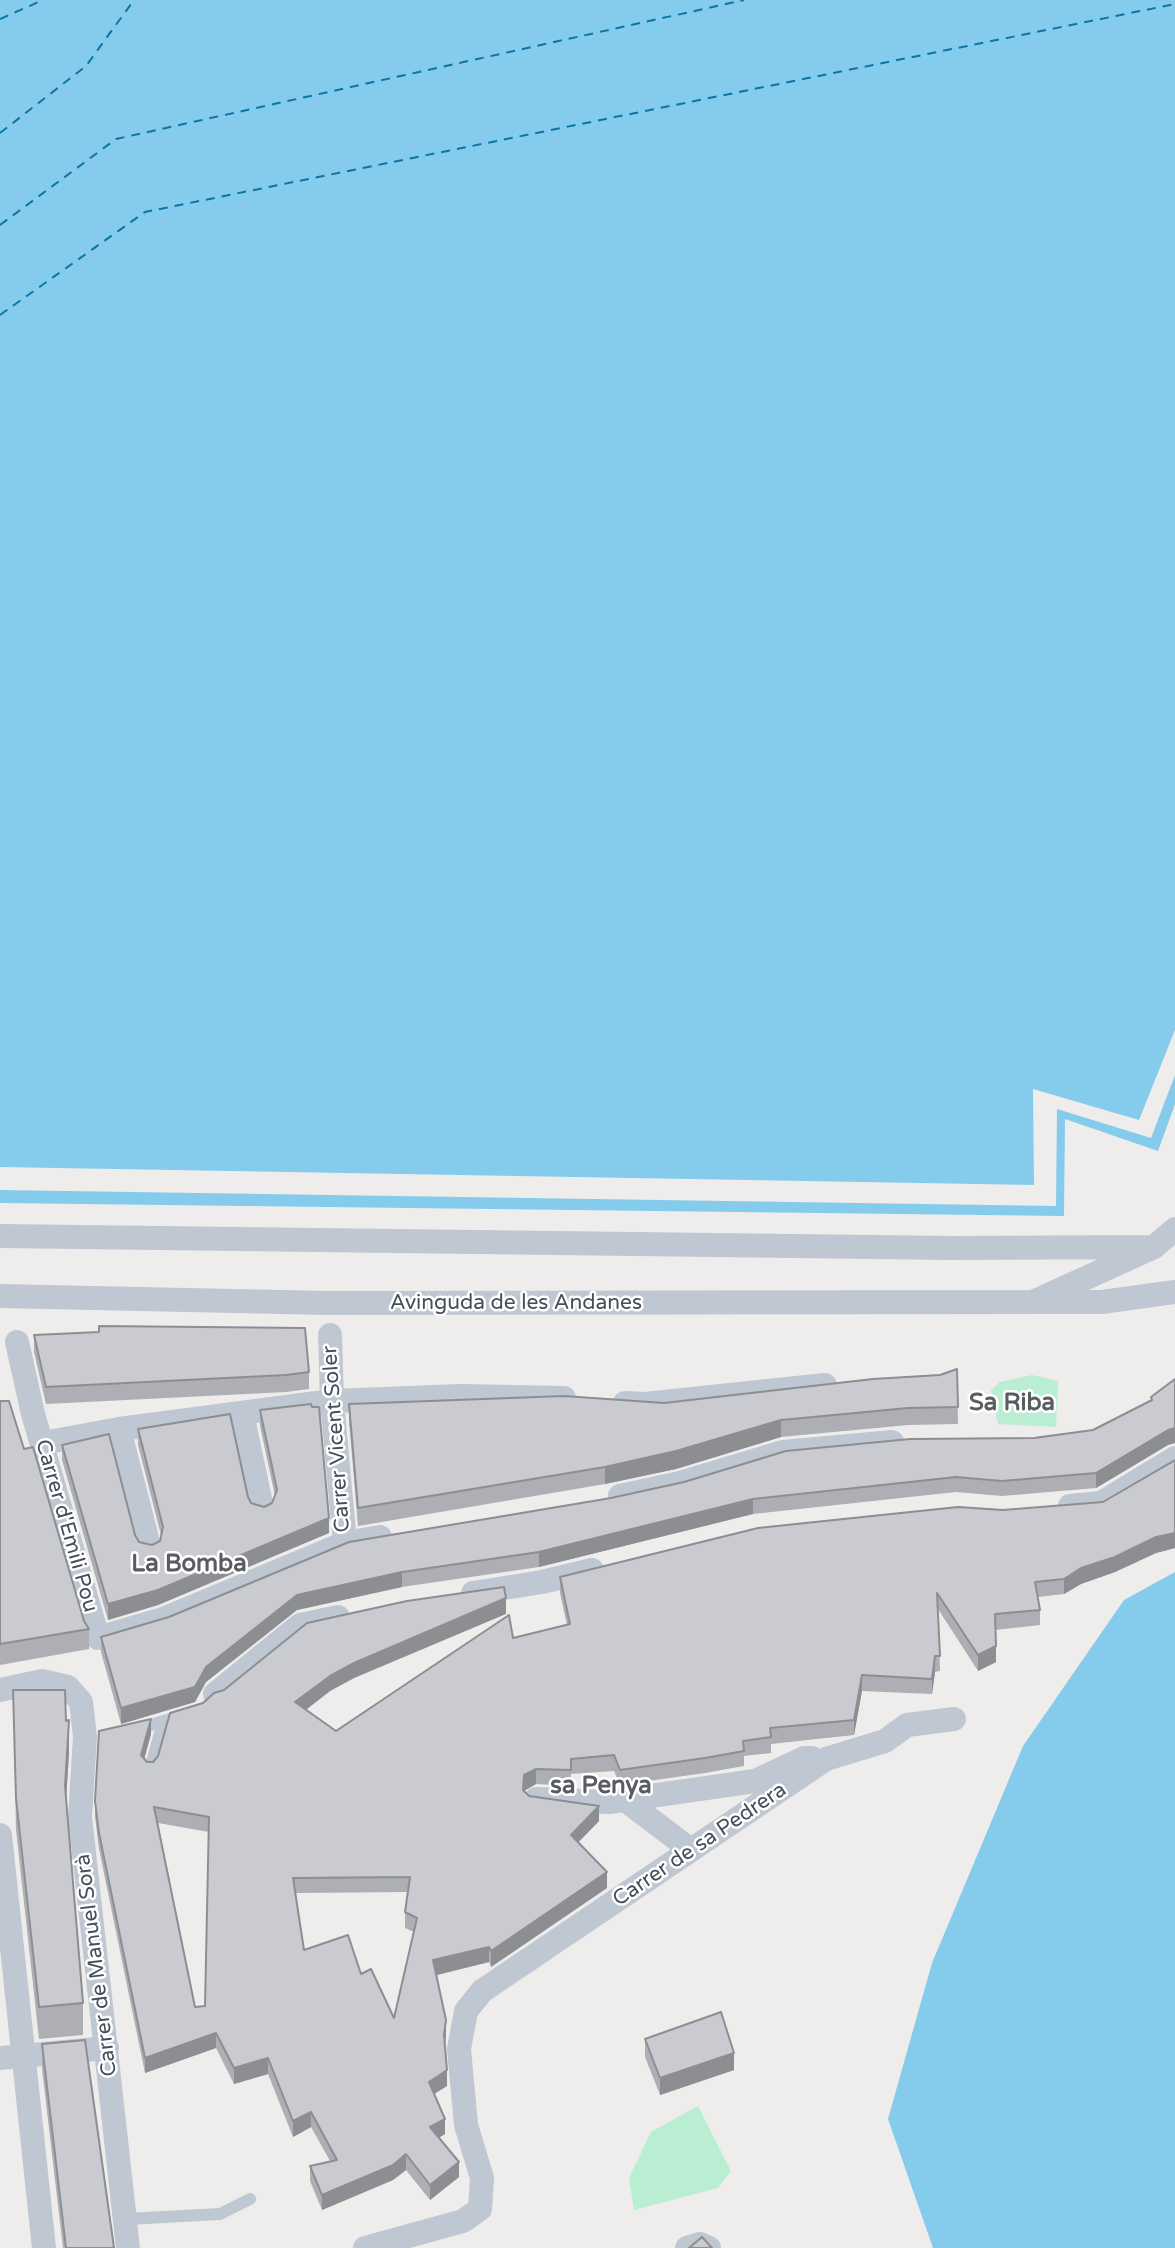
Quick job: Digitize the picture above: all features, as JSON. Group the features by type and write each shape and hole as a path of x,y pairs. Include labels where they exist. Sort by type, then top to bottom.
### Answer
{"street":[{"path":"1033,1302 1154,1247 1175,1229"},
{"path":"0,1236 965,1248 1154,1247"},
{"name":"Avinguda de les Andanes","path":"0,1296 327,1303 1102,1302 1175,1292"},
{"name":"Carrer Vicent Soler","path":"330,1335 332,1401 345,1543"},
{"name":"Carrer d'Emili Pou","path":"19,1338 23,1410 43,1443 98,1638 163,1619 345,1543"},
{"path":"43,1443 119,1429 332,1401 461,1396 645,1404 853,1382"},
{"path":"242,1414 262,1508"},
{"path":"119,1429 149,1546"},
{"path":"595,1501 680,1483 783,1452 920,1440"},
{"path":"1051,1507 1101,1503 1175,1458"},
{"path":"345,1543 408,1533"},
{"path":"454,1595 542,1582 609,1566"},
{"path":"207,1702 300,1625 365,1611"},
{"name":"Carrer de Manuel Sorà","path":"0,1690 42,1681 68,1686 81,1702 91,1737 80,1817 127,2219 128,2248"},
{"name":"Carrer de sa Pedrera","path":"365,2248 463,2221 480,2208 482,2178 466,2125 459,2049 466,2011 482,1991 826,1759 885,1741 907,1725 954,1719"},
{"path":"536,1799 625,1800 755,1782 804,1758 826,1759"},
{"path":"625,1800 691,1850"},
{"path":"1,1840 44,2248"},
{"path":"0,2059 107,2048"},
{"path":"687,2248 700,2244 709,2248"}],"lane":[{"path":"125,1732 163,1723 207,1702"},
{"path":"150,1769 163,1723"},
{"path":"127,2219 220,2214 250,2199"}],"green space":[{"path":"1032,1375 1058,1381 1056,1427 998,1424 991,1390 1000,1382"},
{"path":"698,2106 731,2171 718,2188 634,2210 629,2178 651,2132"}],"water":[{"path":"0,0 1175,0 1175,1104 1158,1151 1065,1119 1064,1216 0,1203"},
{"path":"1175,1572 1175,2248 933,2248 888,2119 932,1963 1023,1746 1124,1600"}],"pier":[{"path":"1175,1030 1175,1075 1151,1138 1057,1109 1056,1206 0,1190 0,1167 1034,1185 1033,1089 1139,1120"}],"building":[{"path":"99,1326 305,1328 309,1372 46,1387 34,1335 99,1332"},
{"path":"957,1369 958,1407 908,1408 781,1420 676,1451 605,1467 358,1508 349,1404 564,1396 664,1403 873,1379 940,1375"},
{"path":"1175,1379 1175,1428 1096,1473 1002,1481 956,1477 753,1499 539,1552 402,1572 297,1595 206,1667 195,1687 121,1708 101,1637 169,1617 349,1542 611,1498 684,1482 786,1451 910,1439 1034,1438 1093,1430 1152,1400 1151,1397"},
{"path":"0,1401 9,1401 24,1449 33,1447 84,1621 89,1629 0,1644"},
{"path":"311,1404 312,1407 319,1407 329,1518 158,1590 108,1604 62,1445 109,1434 135,1535 139,1542 152,1545 160,1541 163,1527 138,1429 230,1414 248,1497 251,1503 264,1507 272,1503 277,1490 260,1410"},
{"path":"1175,1460 1175,1533 1156,1537 1115,1557 1081,1568 1064,1579 1035,1582 1040,1610 995,1614 996,1646 978,1655 937,1593 940,1656 935,1656 932,1679 862,1675 854,1720 770,1728 771,1737 743,1741 744,1751 705,1758 620,1770 614,1755 571,1759 571,1770 536,1769 524,1775 523,1790 529,1796 599,1806 571,1835 607,1872 491,1951 489,1947 433,1960 446,2020 444,2035 447,2070 429,2082 445,2119 430,2127 459,2162 430,2185 406,2154 393,2165 322,2195 310,2166 337,2160 311,2112 293,2121 268,2058 234,2068 216,2033 145,2058 99,1833 95,1801 99,1731 151,1719 141,1755 147,1762 153,1762 158,1756 170,1713 203,1703 214,1693 224,1690 307,1623 407,1601 504,1587 506,1598 354,1663 330,1676 295,1702 336,1731 509,1615 513,1638 570,1624 560,1577 758,1528 958,1507 1003,1510 1103,1502","holes":["154,1807 209,1817 205,2006 195,2007","410,1877 405,1912 417,1918 394,2018 371,1969 361,1974 348,1935 304,1950 293,1878"]},
{"path":"13,1690 65,1690 66,1721 69,1720 65,1786 83,2003 39,2007 16,1798"},
{"path":"721,2012 734,2053 660,2078 645,2039"},
{"path":"85,2040 114,2248 66,2248 42,2044"},
{"path":"702,2237 712,2248 689,2248"}],"ferry route":[{"path":"0,19 43,0"},
{"path":"0,133 86,66 134,0"},
{"path":"0,225 116,139 744,0"},
{"path":"0,315 145,212 1175,4"}],"district":[{"name":"Sa Riba","path":"1012,1404"},
{"name":"La Bomba","path":"189,1565"},
{"name":"sa Penya","path":"601,1787"}]}
